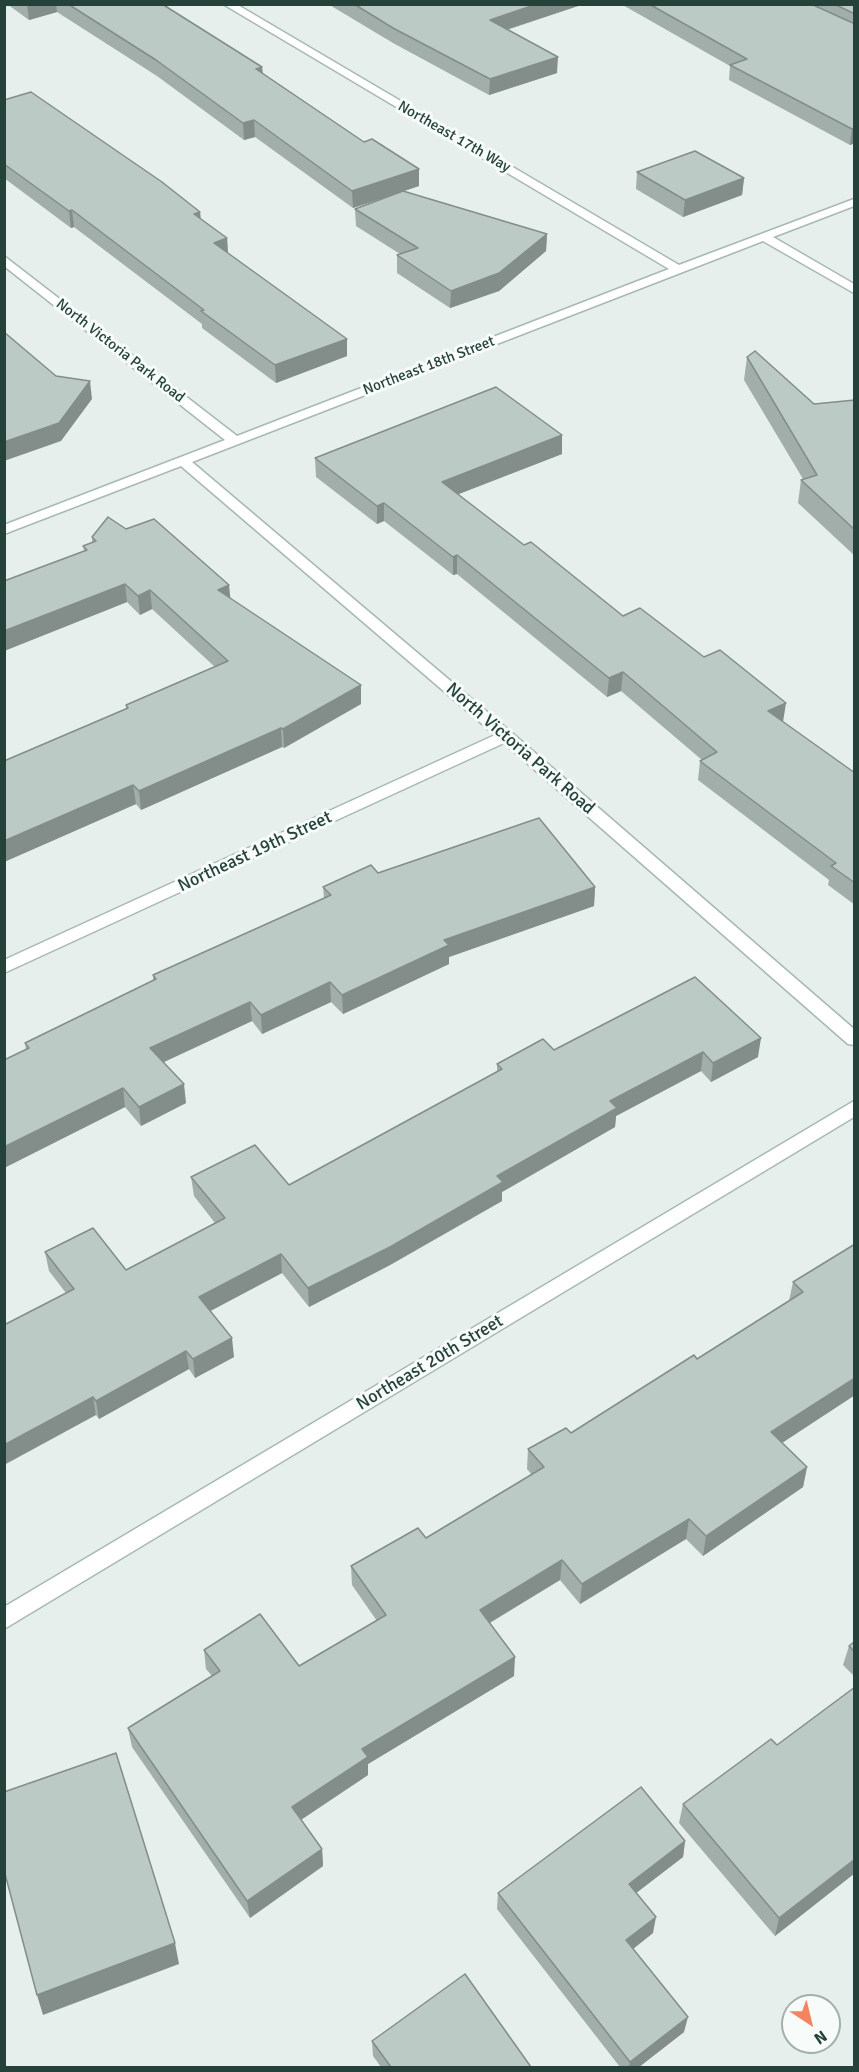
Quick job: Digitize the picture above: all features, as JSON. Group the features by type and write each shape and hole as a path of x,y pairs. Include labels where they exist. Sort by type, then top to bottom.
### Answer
{"street":[{"name":"Northeast 17th Way","path":"228,4 679,270"},
{"name":"Northeast 18th Street","path":"4,530 855,202"},
{"path":"764,237 855,289"},
{"name":"North Victoria Park Road","path":"4,260 235,441"},
{"name":"North Victoria Park Road","path":"183,461 507,736 855,1039"},
{"name":"Northeast 19th Street","path":"4,967 507,736"},
{"name":"Northeast 20th Street","path":"4,1619 855,1108"}],"building":[{"path":"68,4 162,4 262,67 256,69 364,142 372,139 419,169 352,191 254,120 243,123 156,60"},
{"path":"354,4 537,4 490,20 558,57 490,79 393,28"},
{"path":"649,4 811,4 855,24 855,128 852,129 730,65 747,59"},
{"path":"834,4 855,4 855,14"},
{"path":"31,92 162,182 200,212 194,214 227,238 214,243 347,339 275,365 201,311 204,310 72,210 69,211 4,164 4,100"},
{"path":"695,151 744,178 685,200 637,172"},
{"path":"403,191 547,234 499,273 451,291 397,255 418,248 355,209"},
{"path":"4,332 56,376 90,381 59,423 4,442"},
{"path":"755,351 814,404 855,400 855,530 801,480 817,475 747,357"},
{"path":"496,387 562,435 442,482 524,545 531,542 623,616 640,608 704,657 720,650 786,703 768,711 855,773 855,883 831,866 836,863 700,761 717,752 623,672 609,678 457,555 453,557 384,503 377,506 315,458"},
{"path":"108,517 126,529 154,519 229,585 218,590 361,685 283,729 139,791 133,785 4,841 4,761 128,708 126,705 228,661 150,590 138,596 125,584 4,631 4,581 87,550 83,546 96,541 92,537"},
{"path":"539,818 595,887 444,940 449,945 342,995 330,982 261,1015 250,1002 150,1048 184,1084 139,1107 123,1088 4,1147 4,1060 29,1048 25,1043 156,979 153,975 331,895 323,887 371,865 378,873"},
{"path":"695,977 761,1038 713,1063 703,1052 610,1101 617,1108 497,1176 503,1182 390,1247 308,1288 281,1254 199,1297 232,1338 193,1359 186,1351 96,1401 93,1397 4,1445 4,1325 74,1289 45,1252 93,1228 126,1270 225,1218 191,1177 255,1145 289,1185 502,1069 497,1064 543,1039 554,1050"},
{"path":"855,1244 855,1378 771,1432 807,1467 706,1536 689,1519 582,1584 562,1560 480,1610 515,1657 362,1749 368,1757 292,1807 322,1849 247,1901 128,1728 220,1671 204,1650 260,1614 299,1666 386,1615 351,1566 418,1528 426,1538 544,1467 528,1449 566,1428 571,1433 694,1355 697,1359 803,1292 793,1282"},
{"path":"855,1641 855,1652 849,1646"},
{"path":"855,1687 855,1859 779,1918 683,1804 771,1739 777,1745"},
{"path":"116,1753 175,1943 37,1995 4,1870 4,1792"},
{"path":"641,1787 685,1841 629,1884 656,1917 626,1940 688,2017 630,2062 498,1893"},
{"path":"465,1974 531,2067 391,2067 372,2041"}]}
